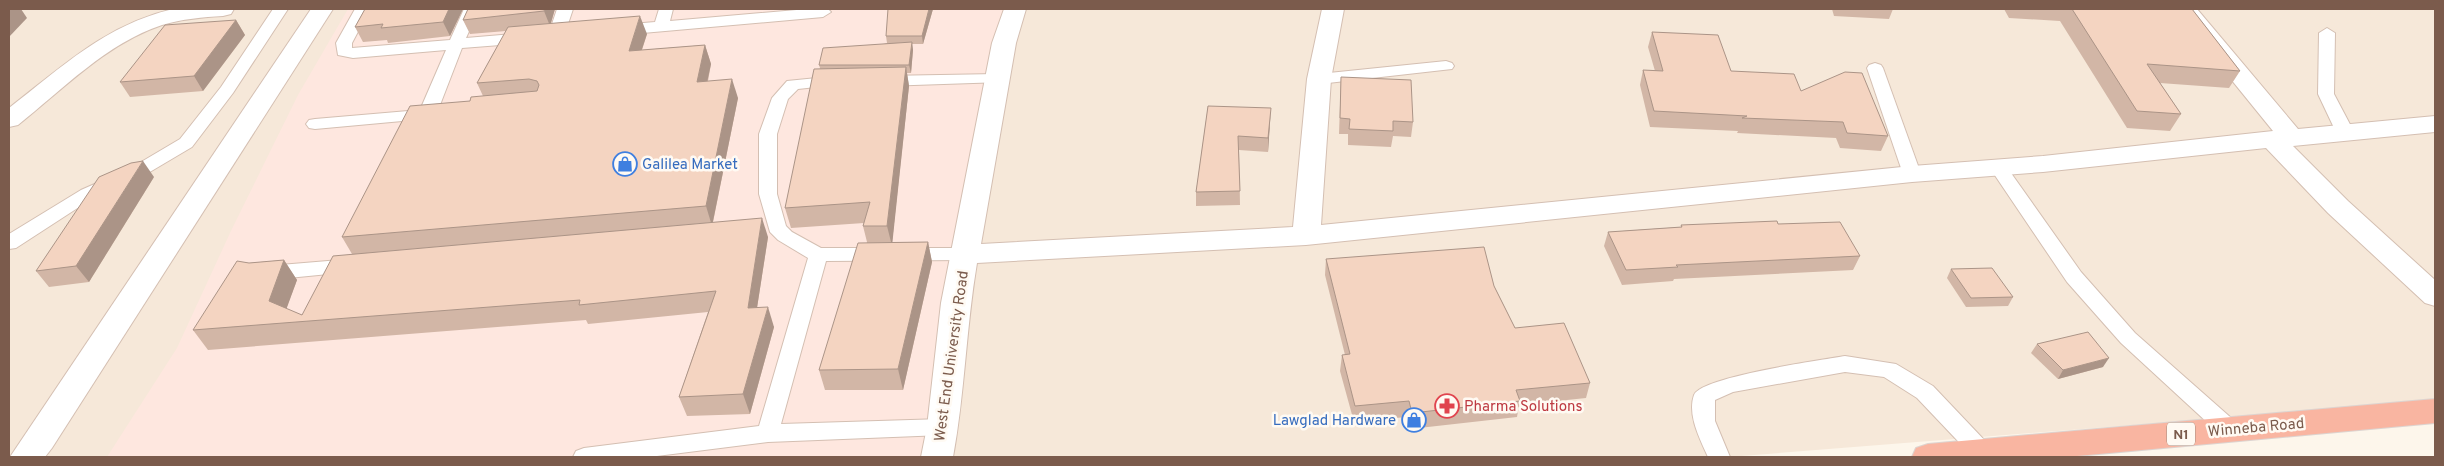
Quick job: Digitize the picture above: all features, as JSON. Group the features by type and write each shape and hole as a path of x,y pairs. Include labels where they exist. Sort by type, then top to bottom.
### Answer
{"highway":[{"name":"Winneba Road","path":"1928,457 2435,411"}],"street":[{"path":"9,120 108,44 143,25 184,12 222,9"},
{"path":"26,457 41,439 322,9"},
{"name":"West End University Road","path":"937,457 943,428 956,303 1004,43 1015,9"},
{"path":"1306,236 1319,79 1333,9"},
{"path":"2185,9 2283,139 2338,208 2435,296"},
{"path":"966,254 1306,236 1912,174 2000,170 2283,139 2344,130 2435,124"}],"lane":[{"path":"9,243 87,194 137,172 186,143 227,90 280,9"},
{"path":"362,9 344,43 344,52 353,53 575,34"},
{"path":"426,115 471,9"},
{"path":"556,36 565,9"},
{"path":"662,26 666,9"},
{"path":"604,31 823,12"},
{"path":"2327,33 2326,94 2344,130"},
{"path":"1319,79 1446,66"},
{"path":"1875,68 1912,174"},
{"path":"966,254 818,255 785,236 777,228 768,194 768,134 780,98 794,84 997,79"},
{"path":"315,124 444,113"},
{"path":"2000,170 2074,277 2128,338 2230,430"},
{"path":"757,230 777,228"},
{"path":"768,433 818,255"},
{"path":"262,274 371,264"},
{"path":"1719,457 1704,422 1704,396 1730,385 1845,364 1889,370 1925,392 1982,451"},
{"path":"584,457 768,433 943,428"}],"shaded area":[{"path":"9,9 2435,9 2435,401 1729,457 9,457"},
{"name":"Galilea Market","path":"348,9 1014,9 937,440 930,457 107,457 177,348 230,233 298,95"}],"building":[{"path":"365,9 449,9 443,22 381,28 383,24 355,27"},
{"path":"468,9 545,9 544,11 463,20"},
{"path":"888,9 929,9 922,36 886,36"},
{"path":"2072,9 2192,9 2240,71 2147,64 2181,114 2137,111"},
{"path":"640,16 629,51 705,45 697,82 732,79 706,206 342,237 410,106 470,101 471,97 537,91 539,85 537,81 529,79 477,83 508,27"},
{"path":"236,20 194,76 120,82 165,25"},
{"path":"1652,32 1718,35 1731,71 1794,74 1801,91 1845,72 1862,73 1888,136 1847,133 1843,122 1742,118 1747,116 1654,111 1643,70 1663,71"},
{"path":"912,42 909,65 819,65 823,48"},
{"path":"906,67 887,226 863,226 870,202 785,208 814,69"},
{"path":"1341,77 1411,80 1413,122 1393,121 1393,131 1349,129 1350,119 1340,118"},
{"path":"1208,106 1271,108 1268,138 1238,136 1240,191 1196,192"},
{"path":"143,161 76,266 36,271 99,177 131,163"},
{"path":"762,218 748,308 768,307 743,394 679,397 716,291 579,305 580,300 193,330 237,261 249,263 284,260 269,301 302,315 333,256"},
{"path":"1777,221 1778,224 1840,222 1860,256 1676,265 1678,267 1626,270 1608,232 1682,227 1681,225"},
{"path":"928,242 898,369 819,370 858,243"},
{"path":"1484,247 1494,286 1515,328 1564,323 1590,383 1516,390 1520,401 1412,413 1409,401 1355,406 1342,355 1350,354 1326,259"},
{"path":"1992,268 2013,297 1971,298 1951,269"},
{"path":"2088,332 2109,358 2063,370 2037,344"}],"place":[{"name":"Galilea Market","path":"625,164"},
{"name":"Pharma Solutions","path":"1447,406"},
{"name":"Lawglad Hardware","path":"1414,420"}]}
